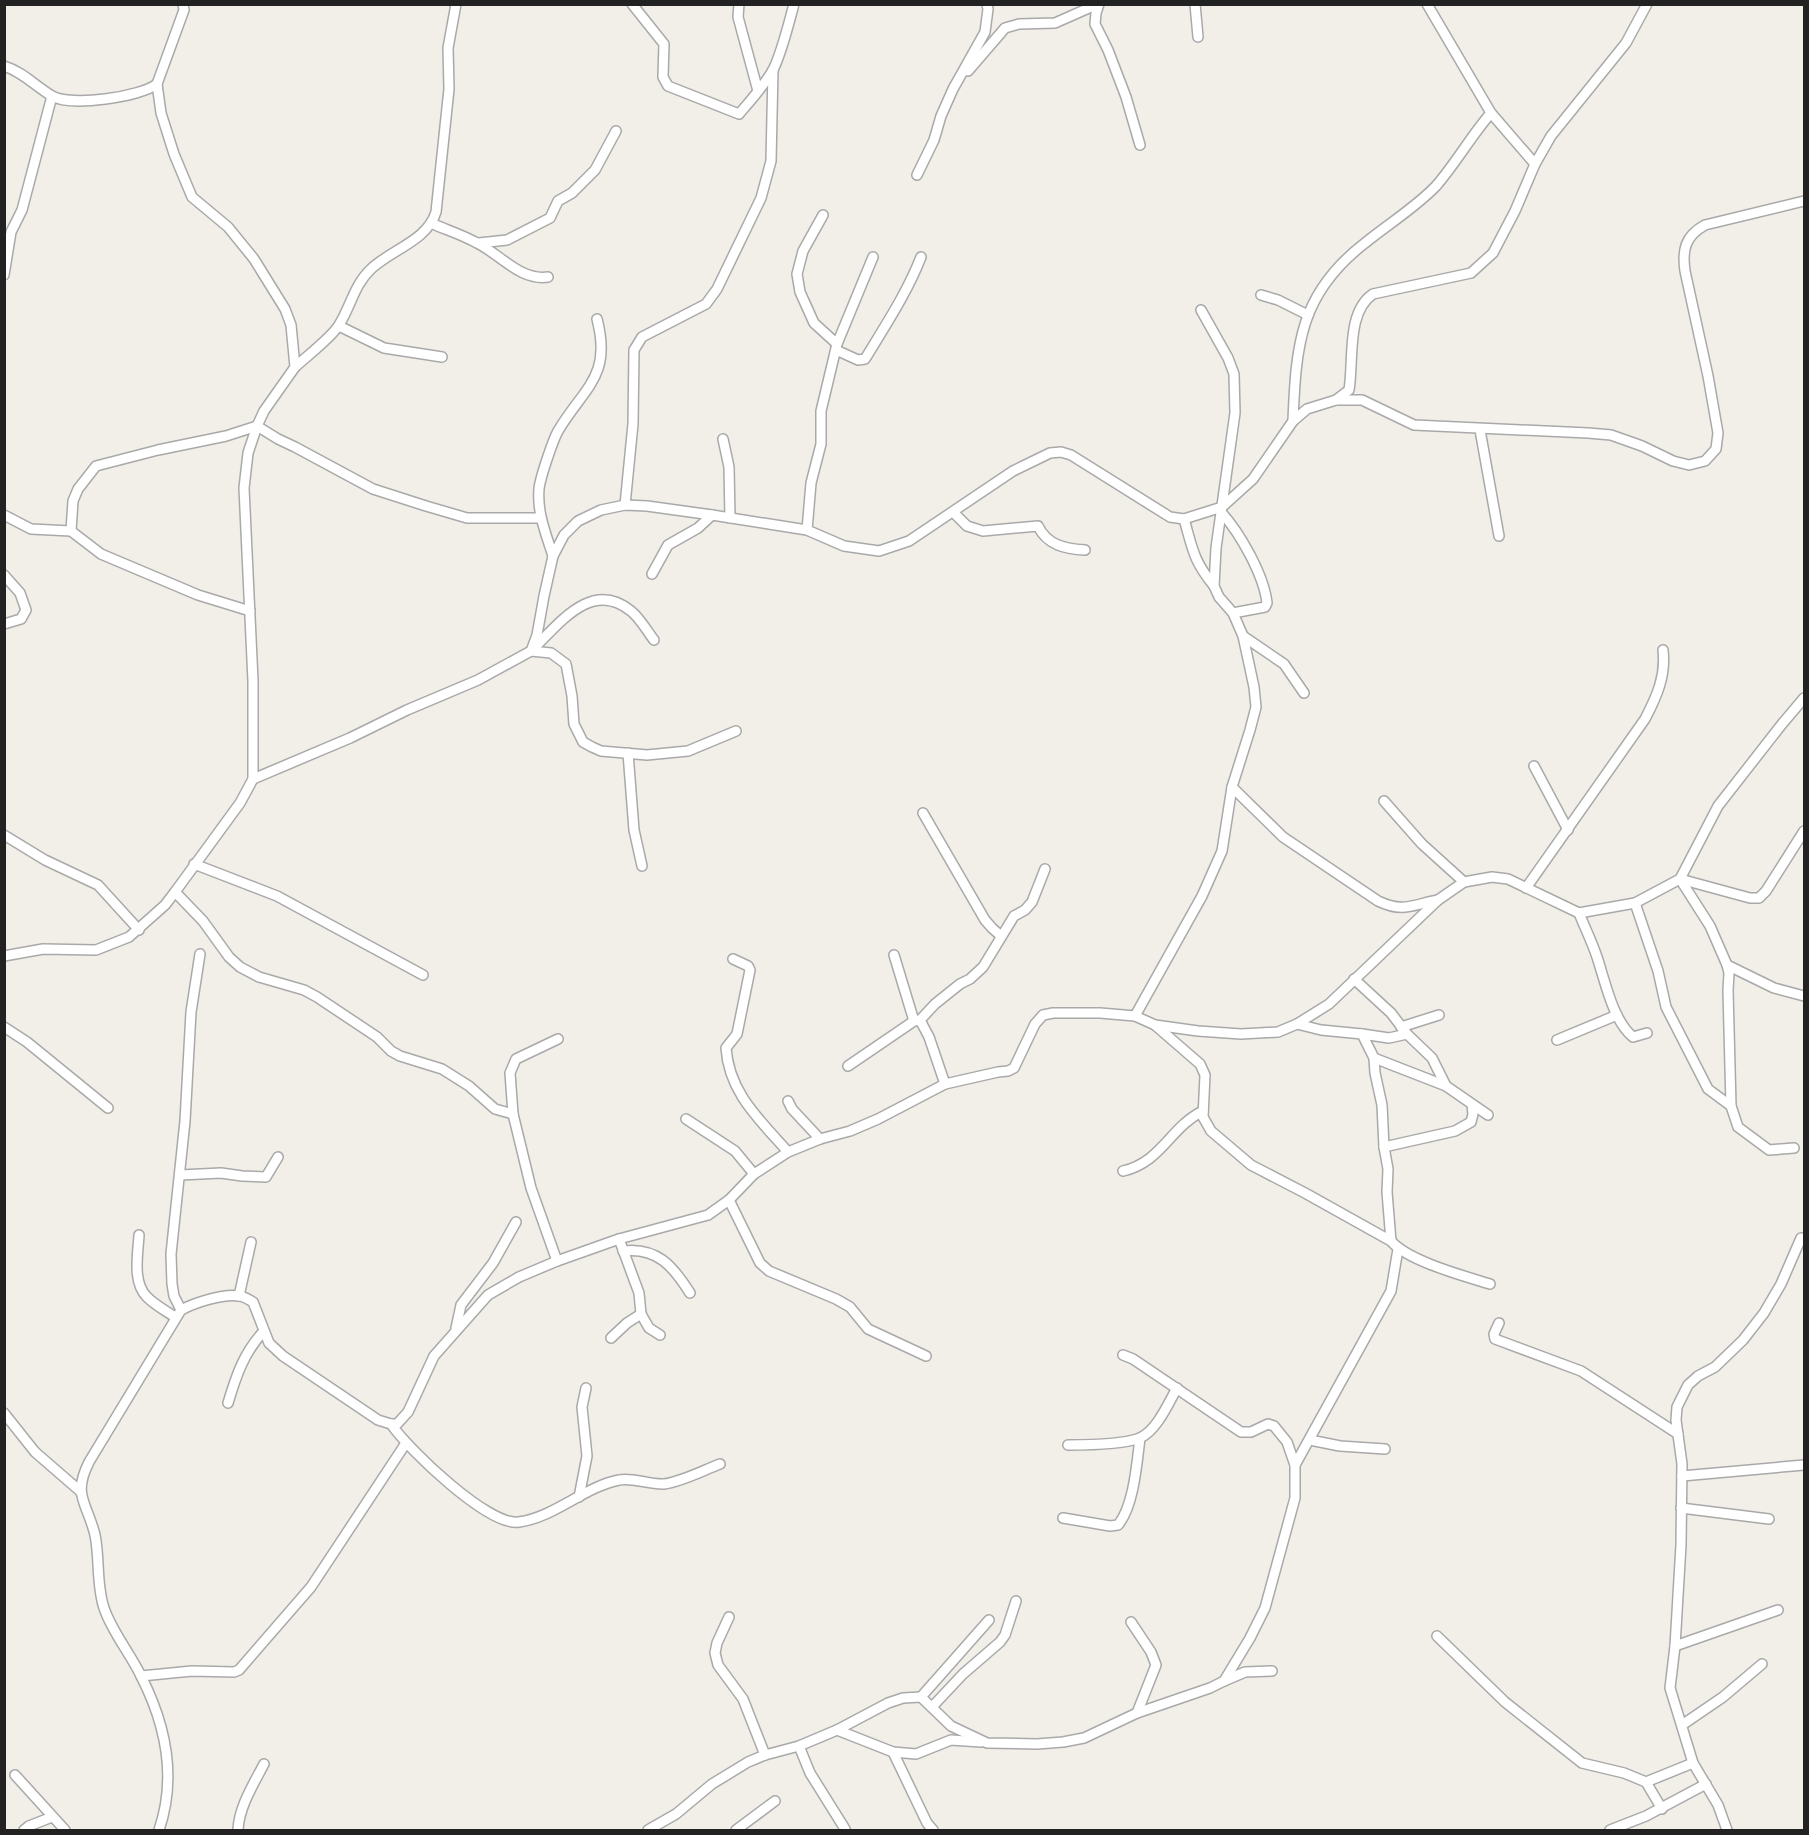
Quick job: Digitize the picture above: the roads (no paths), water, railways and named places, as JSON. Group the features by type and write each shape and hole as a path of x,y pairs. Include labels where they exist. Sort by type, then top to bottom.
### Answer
{"street":[{"path":"183,4 184,10 157,84 161,114 192,197 228,227 254,260 285,309 291,325 295,367"},
{"path":"4,956 43,949 96,950 129,937 139,930 175,892 240,803 253,779 253,681 244,488 248,453 264,411 295,367 339,326 357,286 373,267 404,248 433,224 449,89 448,48 456,4"},
{"path":"632,4 664,44 663,77 668,86 739,114 773,70 794,4"},
{"path":"739,4 738,17 758,91"},
{"path":"917,176 934,140 941,116 953,89 985,32 987,4"},
{"path":"953,89 1005,28 1020,24 1055,23 1099,4"},
{"path":"1099,4 1095,24 1108,50 1126,97 1140,145"},
{"path":"1195,4 1198,37"},
{"path":"1427,4 1491,113 1535,164"},
{"path":"1336,400 1349,390 1355,319 1365,300 1373,294 1471,273 1492,253 1551,136 1626,43 1647,4"},
{"path":"4,66 17,70 60,100 75,101 136,94 157,84"},
{"path":"625,505 633,424 633,350 642,337 706,304 717,289 761,198 771,161 773,70"},
{"path":"4,275 11,232 22,210 52,96"},
{"path":"1293,420 1295,364 1302,331 1328,279 1345,260 1436,186 1491,113"},
{"path":"479,243 507,240 550,218 558,201 572,193 595,170 616,132"},
{"path":"531,651 537,635 554,556 564,535 578,520 601,510 625,505 647,506 807,530 844,546 879,551 909,541 1013,471 1050,453 1061,452 1071,454 1155,509 1170,517 1184,519 1221,510 1253,479 1293,420 1307,409 1336,400 1362,400 1414,425 1588,432 1611,435 1642,446 1673,461 1689,465 1705,461 1716,449 1718,433 1685,271 1683,255 1685,244 1696,230 1705,225 1804,201"},
{"path":"823,215 803,251 797,274 800,292 814,323 836,347 858,360 865,359 892,315 921,258"},
{"path":"433,224 479,243 523,273 538,278 548,277"},
{"path":"807,530 811,483 821,444 821,411 836,347 873,257"},
{"path":"1261,295 1278,300 1308,315"},
{"path":"1200,310 1228,358 1234,374 1235,413 1216,548 1214,586"},
{"path":"554,556 540,518 539,488 557,433 594,382 599,369 603,353 597,319"},
{"path":"339,326 384,348 442,357"},
{"path":"71,531 73,501 78,489 96,466 226,436 257,426 373,489 467,518 540,518"},
{"path":"1480,429 1498,536"},
{"path":"723,439 729,467 730,518"},
{"path":"1221,510 1253,563 1267,603 1265,607 1233,613"},
{"path":"953,512 967,526 983,531 1038,526 1043,538 1056,545 1085,550"},
{"path":"652,574 668,545 698,528 712,515"},
{"path":"4,529 7,516 31,529 71,531 101,554 198,595 250,611"},
{"path":"1136,1016 1202,896 1222,851 1232,787 1256,707 1243,636 1233,613 1219,597 1192,554 1184,519"},
{"path":"4,575 20,593 26,610 21,619 4,624"},
{"path":"253,779 478,680 531,651 576,607 586,602 612,601 624,606 633,612 654,640"},
{"path":"1243,636 1284,664 1304,693"},
{"path":"1526,888 1646,719 1659,693 1665,667 1663,650"},
{"path":"531,651 551,653 566,664 574,724 583,742 601,751 647,755 688,751 736,731"},
{"path":"1155,1025 1241,1034 1278,1032 1297,1024 1329,1004 1438,900 1464,882 1492,877 1508,879 1579,914 1635,903 1680,879 1718,806 1804,698"},
{"path":"628,753 634,830 642,866"},
{"path":"1534,766 1568,830"},
{"path":"1232,787 1283,837 1378,901 1403,909 1438,900"},
{"path":"1384,801 1422,844 1464,882"},
{"path":"923,813 986,920 1001,936"},
{"path":"1680,879 1750,898 1759,898 1766,891 1804,831"},
{"path":"4,835 45,860 98,885 139,930"},
{"path":"194,864 277,896 423,975"},
{"path":"848,1066 917,1021 983,967 1014,916 1025,910 1032,902 1046,868"},
{"path":"1680,879 1710,926 1730,973 1728,990 1731,1106 1738,1127 1769,1150 1794,1148"},
{"path":"175,892 203,921 229,957 240,967 259,977 304,990 376,1037 391,1051 442,1069 469,1086 495,1109 513,1114"},
{"path":"1635,903 1658,971 1666,1007 1708,1089 1731,1106"},
{"path":"1579,914 1596,954 1617,1015 1633,1037 1647,1034"},
{"path":"178,1314 172,1284 171,1254 180,1175 191,1012 200,954"},
{"path":"894,955 917,1021 929,1037 945,1084"},
{"path":"733,959 748,966 750,970 736,1034 726,1048 727,1061 742,1100 788,1152"},
{"path":"1727,965 1774,988 1804,996"},
{"path":"1354,979 1391,1013 1404,1031 1432,1058 1446,1086"},
{"path":"159,1830 165,1813 169,1779 167,1748 159,1719 141,1676 104,1608 99,1585 95,1536 80,1491 82,1477 89,1462 178,1314 190,1305 217,1298 239,1296 253,1302 269,1343 283,1356 378,1420 397,1424 408,1412 434,1356 488,1295 519,1277 557,1261 619,1239 708,1215 729,1200 754,1174 788,1152 878,1119 945,1084 998,1071 1008,1071 1014,1068 1035,1024 1043,1015 1053,1013 1136,1016 1155,1025 1200,1064 1205,1075 1203,1117 1211,1131 1251,1165 1391,1241 1398,1249 1458,1275 1490,1284"},
{"path":"1297,1024 1321,1030 1389,1038 1440,1015"},
{"path":"1557,1040 1617,1015"},
{"path":"4,1028 27,1042 108,1108"},
{"path":"1362,1034 1374,1058 1382,1105 1391,1241"},
{"path":"557,1261 531,1188 513,1114 510,1073 516,1059 558,1039"},
{"path":"1374,1058 1446,1086 1488,1115"},
{"path":"788,1101 792,1109 820,1139"},
{"path":"1384,1147 1455,1131 1471,1122 1472,1105"},
{"path":"1123,1171 1136,1168 1151,1159 1192,1116 1203,1111"},
{"path":"686,1119 735,1150 754,1174"},
{"path":"180,1175 222,1173 266,1177 278,1157"},
{"path":"729,1200 760,1263 770,1272 836,1299 850,1307 867,1329 926,1356"},
{"path":"456,1329 461,1305 493,1263 516,1222"},
{"path":"139,1235 137,1277 142,1289 146,1296 178,1314"},
{"path":"1727,1830 1718,1805 1693,1763 1670,1688 1675,1646 1682,1476 1676,1420 1677,1407 1688,1385 1698,1376 1715,1367 1764,1313 1801,1238"},
{"path":"619,1239 639,1293 641,1314 649,1328 660,1335"},
{"path":"239,1296 251,1242"},
{"path":"1295,1465 1391,1290 1398,1249"},
{"path":"623,1251 649,1252 663,1260 677,1273 690,1293"},
{"path":"611,1338 641,1314"},
{"path":"1499,1323 1494,1334 1495,1339 1581,1371 1678,1434"},
{"path":"228,1403 238,1369 252,1344 264,1331"},
{"path":"1123,1355 1133,1359 1241,1432 1251,1432 1268,1424 1274,1426 1287,1442 1295,1465 1295,1498 1265,1608 1224,1681"},
{"path":"579,1497 587,1456 582,1407 586,1388"},
{"path":"1068,1445 1096,1445 1140,1437 1153,1427 1177,1388"},
{"path":"4,1413 35,1452 80,1491"},
{"path":"391,1424 405,1443 445,1479 500,1520 517,1523 545,1514 606,1483 622,1479 666,1484 720,1464"},
{"path":"1063,1518 1110,1526 1118,1525 1123,1520 1128,1505 1140,1437"},
{"path":"1310,1440 1340,1446 1385,1449"},
{"path":"141,1676 192,1671 234,1672 239,1670 312,1587 405,1443"},
{"path":"1682,1476 1804,1465"},
{"path":"1681,1508 1711,1514 1769,1519"},
{"path":"932,1707 963,1674 1000,1642 1005,1635 1016,1601"},
{"path":"1675,1646 1778,1611"},
{"path":"729,1617 717,1643 715,1653 718,1665 743,1699 765,1755"},
{"path":"650,1830 676,1814 712,1784 748,1762 799,1746 837,1730 888,1703 903,1698 921,1697 989,1620"},
{"path":"1131,1622 1151,1652 1156,1665 1137,1713"},
{"path":"1437,1636 1506,1702 1582,1763 1624,1773 1646,1782 1662,1809"},
{"path":"1682,1725 1723,1697 1762,1664"},
{"path":"837,1730 893,1752 916,1754 951,1740 1037,1744 1063,1742 1084,1737 1137,1713 1210,1688 1245,1672 1272,1671"},
{"path":"921,1697 951,1726 987,1743"},
{"path":"799,1746 810,1773 845,1829"},
{"path":"893,1752 927,1823 933,1830"},
{"path":"1646,1782 1693,1763"},
{"path":"238,1830 247,1798 264,1764"},
{"path":"15,1775 65,1830"},
{"path":"1610,1830 1662,1809 1706,1784"},
{"path":"736,1830 775,1801"},
{"path":"24,1830 52,1818"}]}
